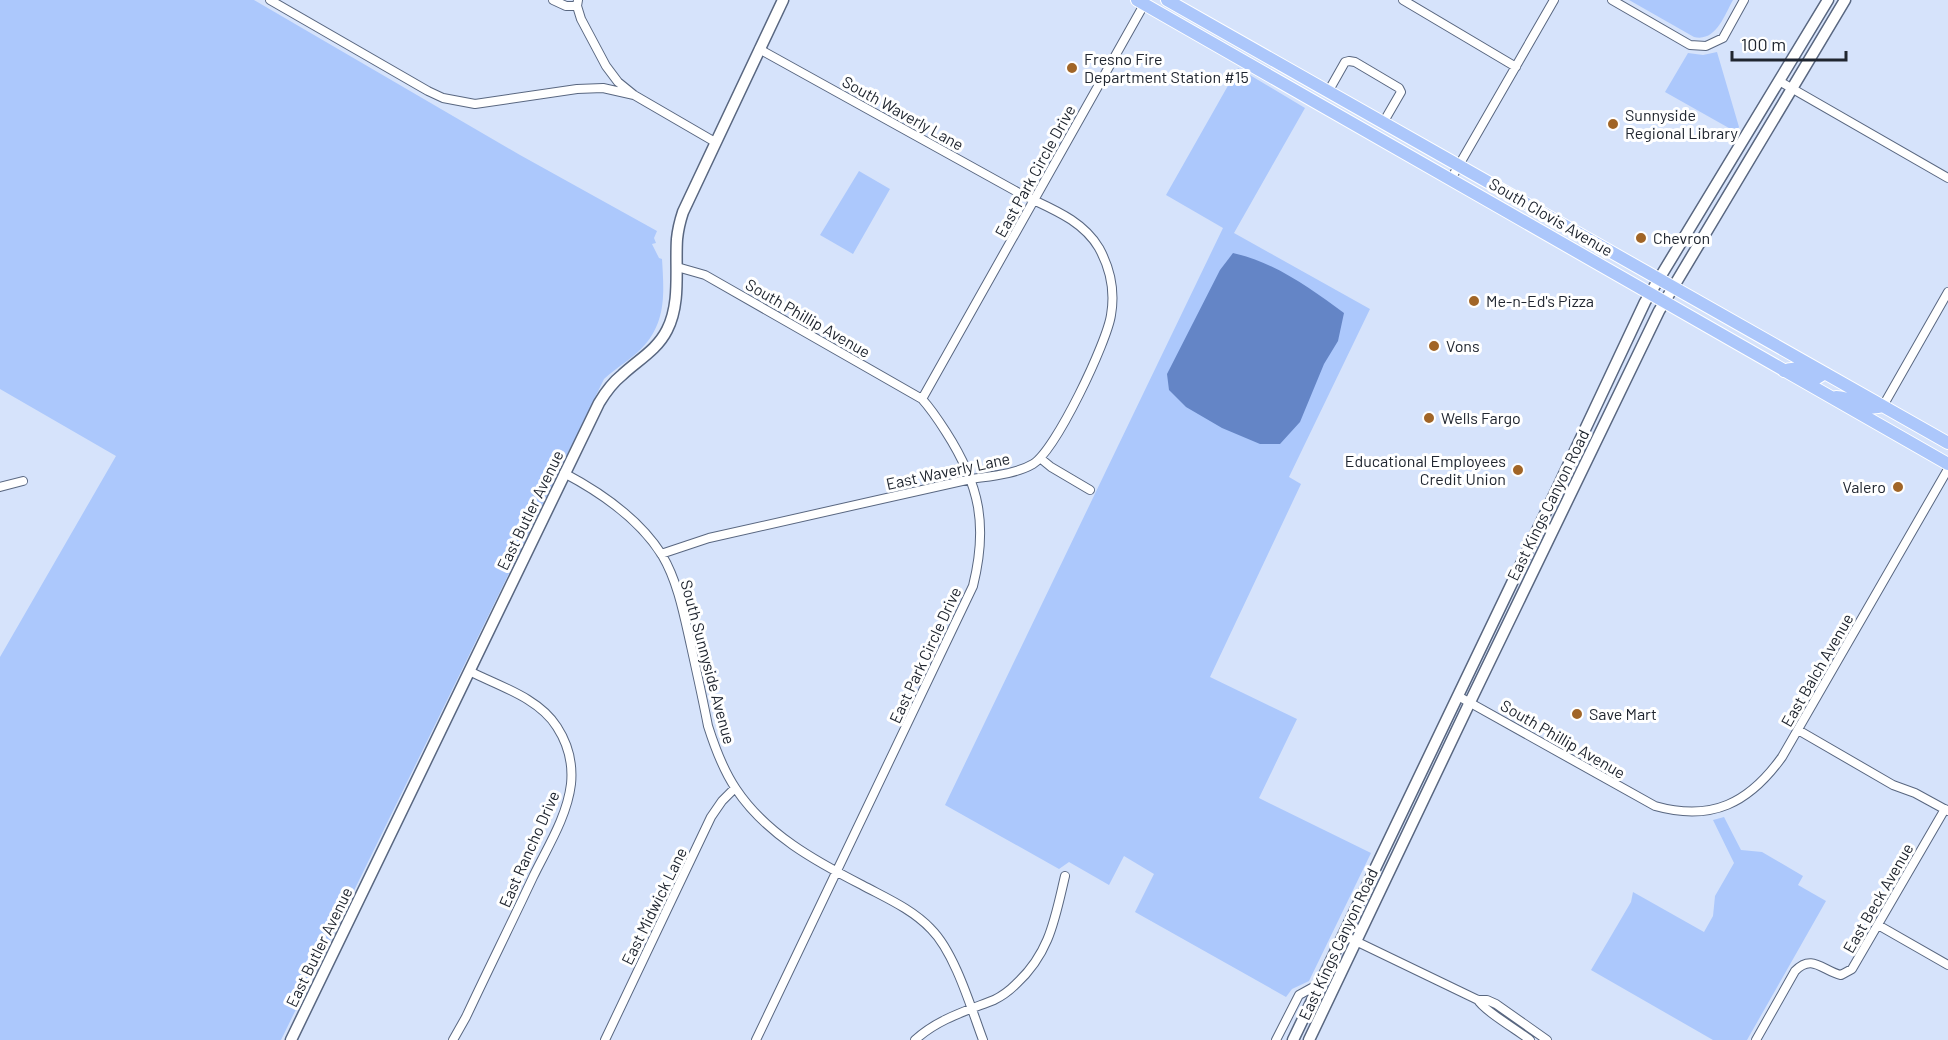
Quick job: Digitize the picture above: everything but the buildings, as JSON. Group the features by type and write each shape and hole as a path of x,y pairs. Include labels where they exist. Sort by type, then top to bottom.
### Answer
{"main road":[{"name":"East Butler Avenue","path":"291,1040 605,392 623,373 653,350 668,329 672,318 677,240 683,212 783,0"},
{"name":"South Clovis Avenue","path":"1167,0 1948,443"},
{"name":"East Kings Canyon Road","path":"1293,1040 1650,293 1828,0"},
{"name":"East Kings Canyon Road","path":"1309,1040 1664,302 1845,0"},
{"name":"South Clovis Avenue","path":"1142,1 1948,464"},
{"path":"1784,371 1791,367 1796,368 1817,378 1825,373"},
{"path":"1829,397 1845,398 1872,409 1883,406"},
{"path":"1536,565 1534,555 1565,487 1562,479"}],"street":[{"path":"270,0 443,98 475,104 557,91 603,88 634,95"},
{"path":"553,0 566,6 577,3 581,19 606,66 618,82 634,95 715,142"},
{"path":"1403,0 1516,67"},
{"path":"1451,179 1554,0"},
{"path":"1612,0 1690,45 1706,46 1723,38 1744,0"},
{"name":"East Park Circle Drive","path":"756,1040 973,586 981,543 978,505 971,479 959,452 922,399 1035,200 1142,1"},
{"name":"South Waverly Lane","path":"759,49 1035,200"},
{"path":"1328,92 1345,62 1349,60 1355,62 1399,88 1401,92 1383,123"},
{"path":"1779,81 1948,178"},
{"path":"1035,200 1067,217 1089,235 1098,246 1108,268 1112,296 1111,314 1100,350 1054,441 1040,459 1089,490"},
{"name":"South Phillip Avenue","path":"677,267 705,275 922,399"},
{"path":"1883,406 1948,292"},
{"name":"East Waverly Lane","path":"661,554 709,538 1023,468 1040,459"},
{"name":"East Balch Avenue","path":"1655,806 1693,812 1718,808 1739,800 1769,776 1798,730 1948,469"},
{"name":"South Sunnyside Avenue","path":"564,473 580,481 621,512 646,535 661,554 680,599 708,726 722,763 735,788 771,827 804,853 904,907 933,930 952,960 983,1040"},
{"path":"0,487 23,481"},
{"name":"East Rancho Drive","path":"453,1040 555,833 568,799 571,783 569,753 557,726 549,717 524,698 469,671"},
{"name":"South Phillip Avenue","path":"1458,696 1655,806"},
{"path":"1798,730 1893,785 1923,797 1946,810"},
{"name":"East Midwick Lane","path":"605,1040 711,817 735,788"},
{"name":"East Beck Avenue","path":"1756,1040 1800,966 1814,963 1841,975 1852,969 1946,810"},
{"path":"915,1040 933,1026 998,998 1010,990 1038,959 1053,927 1065,876"},
{"path":"1878,925 1948,965"},
{"path":"1343,935 1479,1000 1487,1000 1496,1004 1547,1040"},
{"name":"East Kings Canyon Road","path":"1276,1040 1299,995 1319,984"},
{"path":"1479,1000 1481,1006 1499,1016 1530,1040"}],"shaded area":[{"path":"0,0 254,0 520,155 657,231 654,238 656,243 652,244 659,258 662,259 663,295 656,329 641,349 604,379 281,1040 0,1040 0,657 116,456 0,389"},
{"path":"1629,0 1733,0 1714,32 1702,38 1694,37"},
{"path":"1717,52 1739,127 1736,132 1665,92 1688,53 1703,55"},
{"path":"1238,68 1305,108 1234,233 1370,309 1289,477 1301,484 1210,677 1297,719 1259,798 1371,853 1309,981 1292,989 1286,997 1135,912 1154,874 1124,856 1109,885 1069,862 1059,869 945,805 1223,228 1166,195"},
{"path":"859,171 890,189 853,254 820,235"},
{"path":"1233,253 1277,269 1305,285 1344,313 1338,341 1324,364 1300,422 1280,444 1260,444 1222,428 1186,407 1169,390 1167,374 1220,270"},
{"path":"1724,817 1741,850 1762,852 1803,876 1798,885 1826,901 1747,1040 1713,1040 1591,970 1631,902 1633,892 1704,932 1713,916 1715,896 1734,863 1713,820"}],"place":[{"name":"Fresno Fire Department Station #15","path":"1072,68"},
{"name":"Sunnyside Regional Library","path":"1613,124"},
{"name":"Chevron","path":"1641,238"},
{"name":"Me-n-Ed's Pizza","path":"1474,301"},
{"name":"Vons","path":"1434,346"},
{"name":"Wells Fargo","path":"1429,418"},
{"name":"Educational Employees Credit Union","path":"1518,470"},
{"name":"Valero","path":"1898,487"},
{"name":"Save Mart","path":"1577,714"}]}
